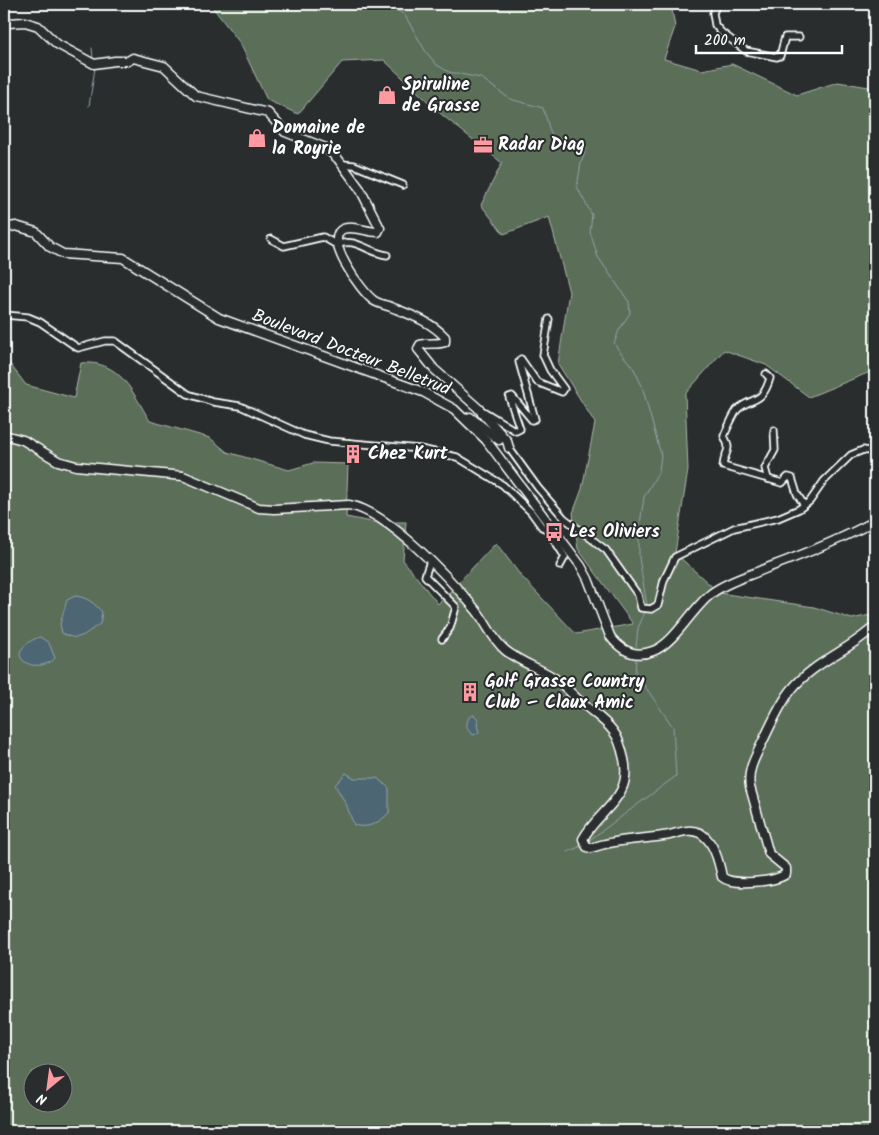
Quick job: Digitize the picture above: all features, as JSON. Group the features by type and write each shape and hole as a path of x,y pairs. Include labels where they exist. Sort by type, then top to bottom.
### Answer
{"street":[{"path":"717,4 713,13 716,25 721,32 746,51 777,57 780,56 785,37 799,37"},
{"path":"4,20 8,23 25,22 38,26 57,44 94,64 115,60 128,61 133,58 164,66 196,96 268,113 285,132 321,145 342,164 360,189 380,228 378,232 349,228 340,230 337,235 337,245 345,266 373,300 426,321 445,336 445,342 441,344 427,343 420,345 418,348 434,369 478,408 507,441 508,448"},
{"path":"342,164 354,166 403,185"},
{"name":"Boulevard Docteur Belletrud","path":"4,228 16,226 27,228 63,254 123,258 219,318 423,392 445,403 466,419 486,440 588,579 610,636 622,649 642,654 659,648 700,603 722,586 817,550 875,521"},
{"path":"271,239 284,246 322,237 337,245"},
{"path":"337,245 344,241 355,242 368,249 387,255"},
{"path":"4,315 28,318 40,322 78,348 104,341 115,341 188,394 213,402 240,406 304,435 330,441 420,449 457,457 502,485 531,512 542,527 554,532 553,538 565,557 560,566"},
{"path":"478,408 516,431 520,430 509,397 512,396 526,415 532,420 534,419 524,386 519,362 521,359 537,382 562,392 564,389 550,370 543,355 549,319"},
{"path":"766,374 770,378 764,393 759,399 738,409 726,430 724,436 729,445 729,451 724,458 723,466 782,483 788,477 792,478 797,494 804,505"},
{"path":"466,419 470,417 476,420 508,448 538,488 564,518 606,550 638,595 641,608 651,609 658,605 664,580 675,557 734,528 778,518 804,505 810,501 824,481 851,455 863,450 875,452"},
{"path":"768,479 765,468 775,450 774,430"},
{"path":"4,435 23,440 58,462 76,466 183,476 259,508 349,505 358,507 399,533 430,561 477,611 505,650 561,682 614,732 624,758 626,775 624,787 620,795 587,831 585,842 591,848 615,840 664,836 694,831 702,834 709,842 719,862 722,877 731,881 770,880 786,874 786,868 769,854 748,778 751,766 776,713 792,689 800,681 875,626"},
{"path":"430,561 425,576 456,607 450,628 442,639"}],"green space":[{"path":"210,4 671,4 675,27 664,59 702,70 732,64 797,95 838,82 875,88 875,370 809,397 766,365 724,350 685,394 688,470 675,553 719,593 814,607 852,619 875,614 875,1131 4,1131 4,359 6,359 26,385 74,398 81,363 95,363 106,367 116,372 124,380 150,421 210,438 227,452 289,470 313,463 348,464 346,517 372,522 406,522 403,560 438,604 496,543 521,576 576,634 633,624 578,549 573,513 582,489 595,423 558,364 569,292 549,217 504,234 481,205 502,163 441,114 384,60 342,62 298,114 267,100 240,43"}],"water":[{"path":"75,596 90,601 102,612 100,624 81,636 73,637 62,633 60,624 67,600"},
{"path":"40,637 49,643 55,658 48,663 39,665 25,662 20,656 20,652 29,642"},
{"path":"474,715 478,719 479,732 474,735 469,731 467,725 469,717"},
{"path":"346,773 354,778 377,778 389,788 389,813 381,820 369,826 354,825 346,804 335,785"}],"waterway":[{"path":"8,19 11,4"},
{"path":"367,4 380,10 396,10 404,14 426,52 437,65 449,72 481,78 510,99 543,108 550,131 556,138 581,141 587,147 581,163 577,187 592,215 590,232 598,257 629,302 630,313 619,330 614,344 634,369 642,386 661,455 659,471 644,497 639,531 639,558 647,606"},
{"path":"4,32 6,26"},
{"path":"92,48 93,58"},
{"path":"89,106 95,68"},
{"path":"636,647 638,628 645,612"},
{"path":"587,842 676,776 673,727 635,672 636,659"},
{"path":"567,852 582,846"}],"place":[{"name":"Spiruline de Grasse","path":"387,95"},
{"name":"Domaine de la Royrie","path":"257,138"},
{"name":"Radar Diag","path":"483,145"},
{"name":"Chez Kurt","path":"353,454"},
{"name":"Les Oliviers","path":"554,532"},
{"name":"Golf Grasse Country Club – Claux Amic","path":"470,692"}]}
